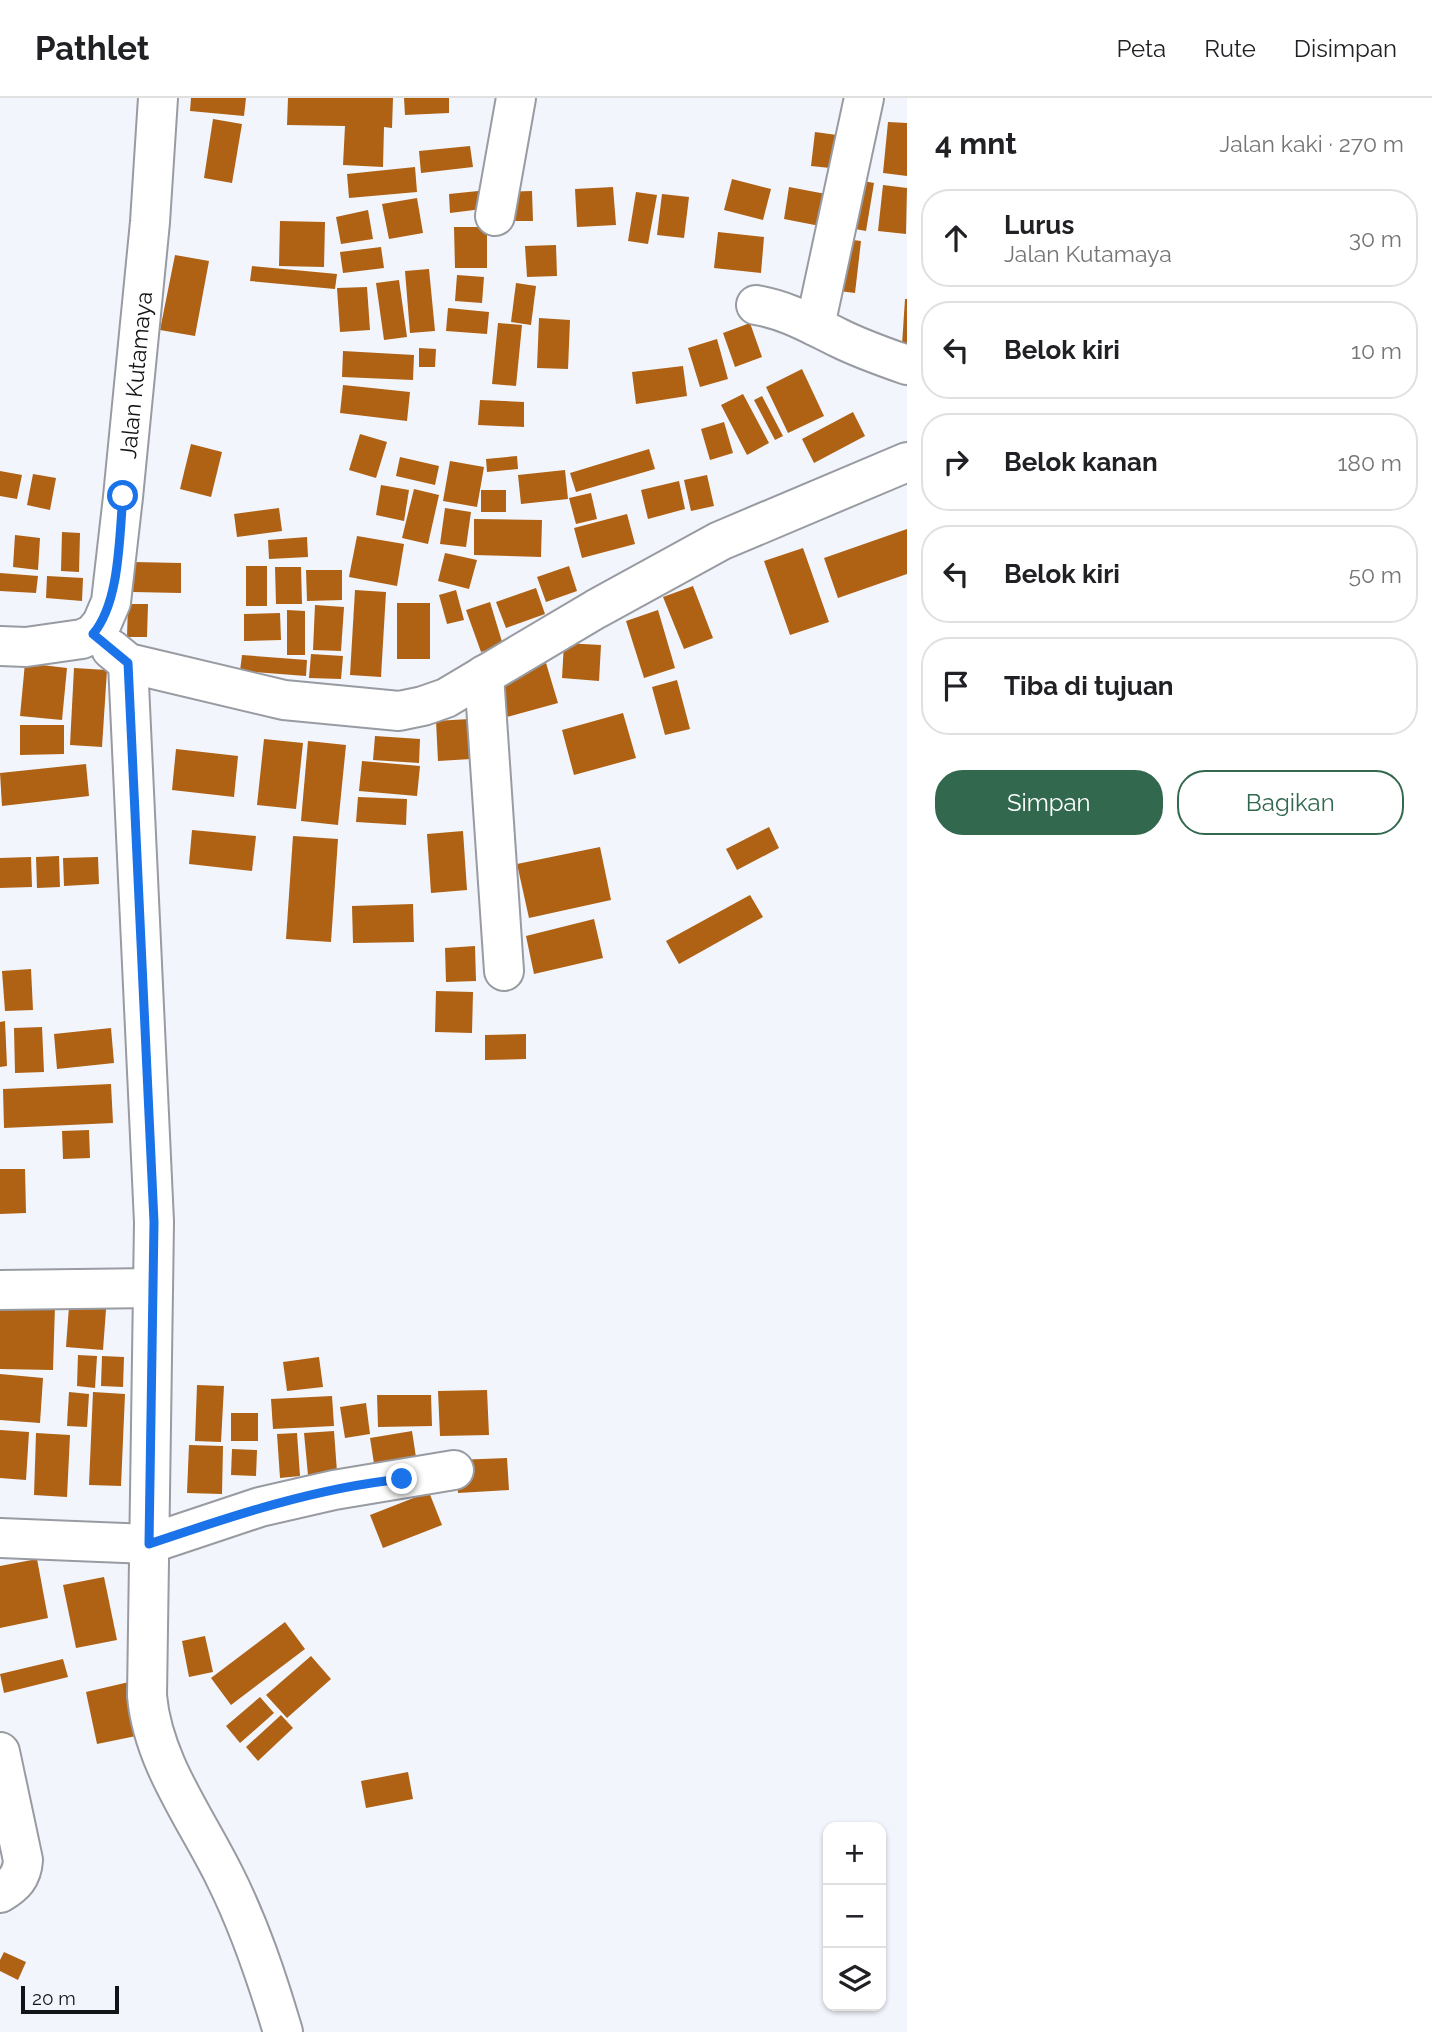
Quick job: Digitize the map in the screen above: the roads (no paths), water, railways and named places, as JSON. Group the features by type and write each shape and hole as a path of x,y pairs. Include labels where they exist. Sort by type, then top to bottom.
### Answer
{"street":[{"name":"Jalan Kutamaya","path":"93,634 102,623 113,587 149,236 158,98"},
{"path":"495,216 516,98"},
{"path":"815,326 864,98"},
{"path":"756,306 771,308 873,354 907,365"},
{"path":"0,646 26,647 74,640 93,634 128,663 284,700 399,711 446,698 720,541 907,462"},
{"path":"128,663 153,1208 147,1696 149,1721 164,1763 224,1875 250,1932 282,2032"},
{"path":"484,675 504,971"},
{"path":"0,1290 153,1288"},
{"path":"0,1538 149,1544 260,1507 376,1482 454,1470"},
{"path":"0,1752 23,1860 18,1879 0,1894"}]}
